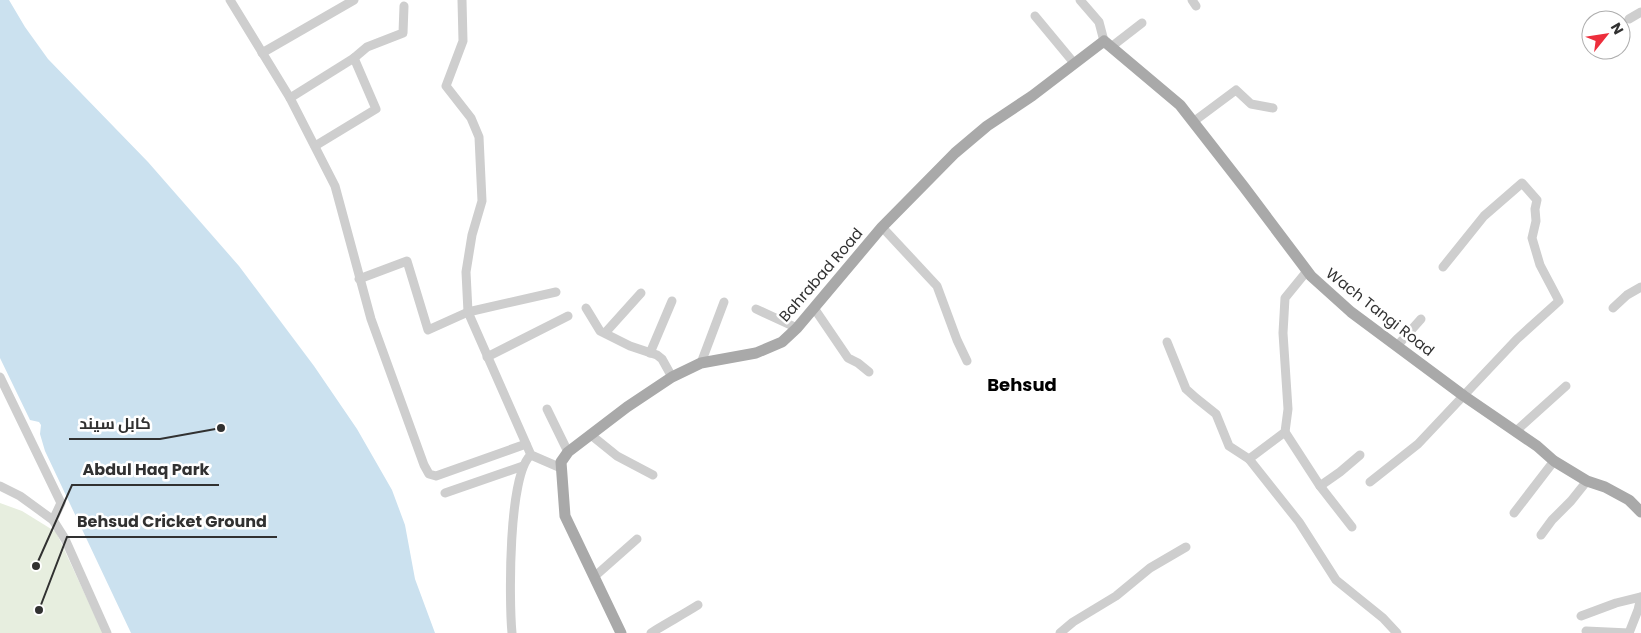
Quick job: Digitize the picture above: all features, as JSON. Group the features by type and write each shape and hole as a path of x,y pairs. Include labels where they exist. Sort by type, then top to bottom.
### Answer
{"main road":[{"name":"Bahrabad Road","path":"560,468 560,462 568,452 627,407 672,377 700,363 756,353 782,342 797,328 882,227 964,145 1074,63 1108,44"},
{"name":"Wach Tangi Road","path":"1108,44 1180,105 1307,271 1351,312 1464,396 1516,431 1554,461 1587,481 1605,487 1628,500 1641,512"},
{"path":"560,468 565,516 621,633"}],"street":[{"path":"262,54 354,0"},
{"path":"462,0 463,41 446,86 471,118 479,137 482,201 472,235 466,272 468,312 532,455 560,468"},
{"path":"1080,0 1099,22 1108,44 1142,23"},
{"path":"233,1 262,54 290,98 335,186 371,319 424,465 429,474 436,476 526,444"},
{"path":"290,98 354,58 367,47 403,34 404,6"},
{"path":"1035,16 1074,63"},
{"path":"315,146 376,109 354,58"},
{"path":"1193,122 1236,90 1251,104 1273,108"},
{"path":"1370,482 1418,444 1517,339 1559,301 1540,265 1532,238 1536,221 1535,209 1537,200 1522,184 1484,216 1442,266"},
{"path":"882,227 937,286 967,361"},
{"path":"359,279 408,261 428,330 468,312 556,292"},
{"path":"1307,271 1285,298 1283,333 1288,409 1285,432 1320,486 1352,527"},
{"path":"1613,308 1627,295 1641,288"},
{"path":"605,333 641,292"},
{"path":"650,353 672,301"},
{"path":"700,363 724,302"},
{"path":"586,308 600,331 630,346 657,355 662,359 672,377"},
{"path":"814,308 848,358 869,372"},
{"path":"756,309 797,328"},
{"path":"487,357 568,316"},
{"path":"1397,346 1421,318"},
{"path":"1167,342 1186,389 1216,414 1229,446 1249,459 1299,522 1336,580 1383,618 1397,633"},
{"path":"0,377 61,503 53,520"},
{"path":"1516,431 1566,386"},
{"path":"547,409 568,452"},
{"path":"1249,459 1285,432"},
{"path":"591,435 617,456 652,475"},
{"path":"512,633 510,614 511,548 519,480 523,466 532,455"},
{"path":"1320,486 1360,455"},
{"path":"1514,513 1554,461"},
{"path":"445,493 523,466"},
{"path":"1541,534 1587,481"},
{"path":"0,486 20,496 53,520 65,538 107,633"},
{"path":"594,577 637,539"},
{"path":"1060,633 1073,622 1116,596 1150,568 1186,547"},
{"path":"1581,616 1616,603 1641,597 1629,633 1586,631"},
{"path":"651,633 698,605"}],"green space":[{"path":"0,503 22,511 56,532 103,633 0,633"}],"water":[{"path":"0,0 9,0 25,27 48,59 148,162 239,266 314,366 357,429 392,490 405,525 415,579 435,633 131,633 45,451 40,434 41,425 39,422 30,420 0,358"}],"place":[{"name":"کابل سيند","path":"221,428"},
{"name":"Abdul Haq Park","path":"36,566"},
{"name":"Behsud Cricket Ground","path":"39,610"}],"district":[{"name":"Behsud","path":"1022,385"}]}
